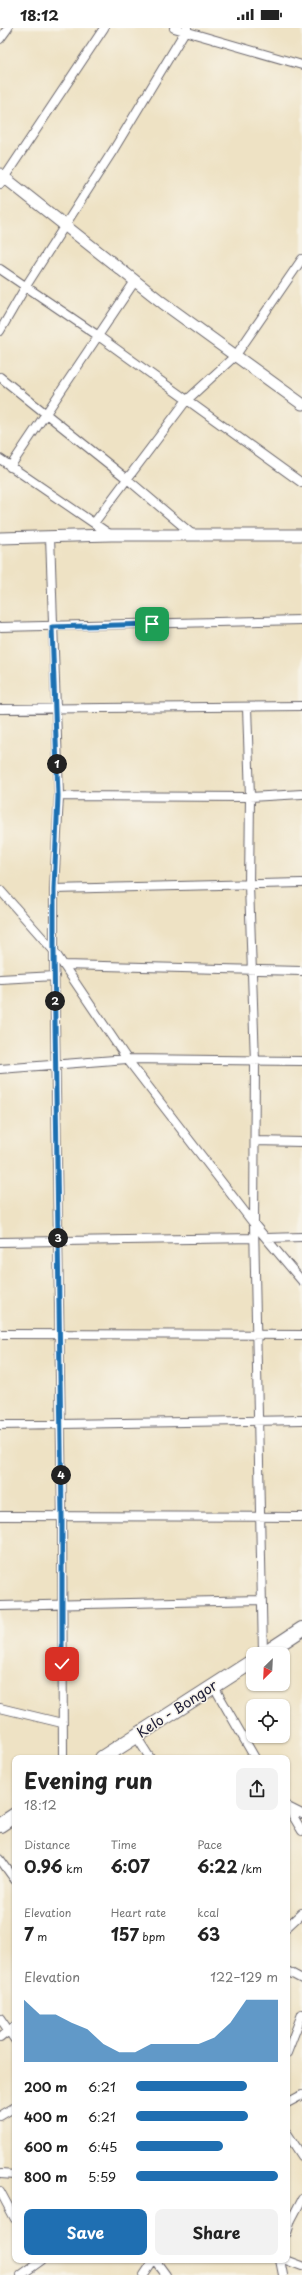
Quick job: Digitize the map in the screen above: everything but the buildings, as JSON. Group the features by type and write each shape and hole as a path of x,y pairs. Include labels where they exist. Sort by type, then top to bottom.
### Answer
{"highway":[{"path":"275,1647 302,1629"},
{"name":"Kelo - Bongor","path":"107,1755 213,1685 246,1665"},
{"path":"0,1825 12,1817"}],"main road":[{"path":"1,178 66,226 135,281 302,404"},
{"path":"0,538 192,534 302,535"}],"street":[{"path":"0,39 8,28"},
{"path":"1,178 104,28"},
{"path":"174,28 186,30 302,65"},
{"path":"0,331 26,286 66,226 186,30"},
{"path":"94,523 126,478 186,401 236,355 302,259"},
{"path":"0,269 97,335 186,401 302,483"},
{"path":"10,467 45,412 135,281"},
{"path":"0,377 126,478 192,534"},
{"path":"0,459 112,535"},
{"path":"50,536 58,796 54,889 54,951 58,1334 62,1517 63,1755"},
{"path":"0,627 52,627 302,620"},
{"path":"0,709 302,706"},
{"path":"247,707 250,797 249,885 255,1062 254,1238 257,1421 261,1600 264,1647"},
{"path":"58,796 250,797 302,794"},
{"path":"54,889 302,883"},
{"path":"0,890 54,951 127,1059 254,1224 302,1281"},
{"path":"64,965 253,971 302,971"},
{"path":"0,978 55,976"},
{"path":"0,1069 127,1059 255,1062 302,1060"},
{"path":"255,1141 302,1142"},
{"path":"266,1238 302,1237"},
{"path":"0,1242 254,1238"},
{"path":"0,1334 302,1335"},
{"path":"0,1425 302,1420"},
{"path":"0,1516 302,1517"},
{"path":"0,1606 261,1600"},
{"path":"213,1685 253,1755"},
{"path":"0,1708 62,1723"},
{"path":"136,1736 148,1755"},
{"path":"290,1807 302,1814"},
{"path":"290,1810 302,1831"},
{"path":"0,1859 12,1876"},
{"path":"290,1924 302,1913"},
{"path":"290,1973 302,1979"},
{"path":"290,2045 302,2014"},
{"path":"0,2018 12,2029 0,2038"},
{"path":"290,2101 302,2095"},
{"path":"0,2116 12,2110"},
{"path":"290,2138 302,2156"},
{"path":"0,2174 12,2175"},
{"path":"0,2191 12,2213"},
{"path":"290,2223 302,2199"},
{"path":"290,2262 302,2266"},
{"path":"21,2275 37,2263"},
{"path":"144,2275 152,2263"},
{"path":"156,2263 166,2275"},
{"path":"280,2263 282,2275"}],"route":[{"path":"62,1664 62,1517 58,1334 54,951 54,889 58,796 52,627 152,624"}]}
